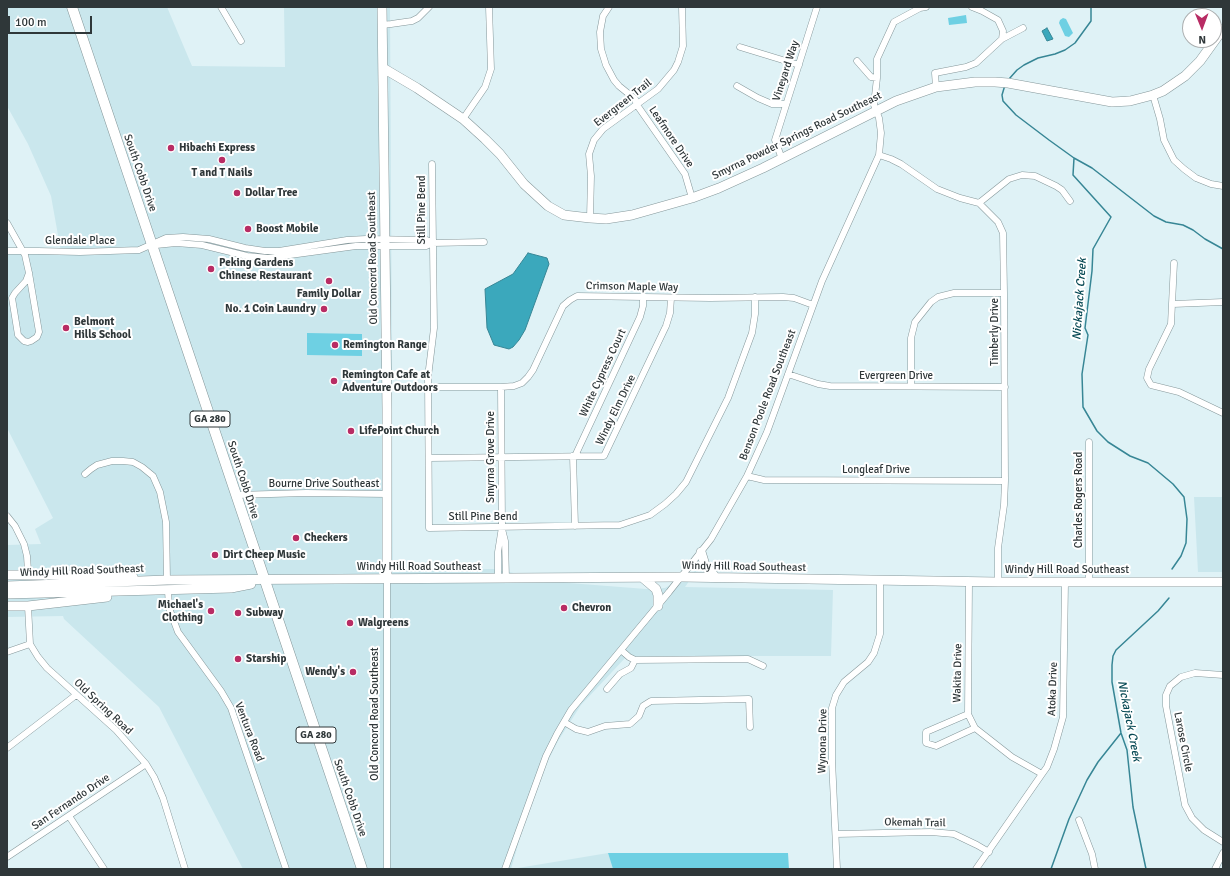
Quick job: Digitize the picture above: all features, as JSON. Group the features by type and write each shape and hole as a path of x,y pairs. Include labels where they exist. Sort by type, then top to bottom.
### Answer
{"main road":[{"name":"South Cobb Drive","path":"72,7 362,869"}],"street":[{"path":"221,7 241,41"},
{"name":"Old Concord Road Southeast","path":"382,7 388,494 387,869"},
{"path":"382,24 412,21 418,18 429,7"},
{"path":"463,119 485,87 490,69 490,7"},
{"name":"Leafmore Drive","path":"609,7 603,16 600,41 606,65 619,86 635,99 637,105 685,174 692,198"},
{"name":"Evergreen Trail","path":"590,218 591,176 589,154 594,140 603,129 637,105 664,83 678,62 683,46 682,7"},
{"name":"Vineyard Way","path":"782,159 775,140 816,7"},
{"name":"Benson Poole Road Southeast","path":"505,869 546,756 564,722 572,710 701,552 726,514 747,476 767,432 822,281 878,155 881,133 879,118 874,105 877,78 877,59 894,22 920,8 926,7"},
{"path":"972,7 998,20 1002,31 1002,39"},
{"path":"936,87 935,73 966,67 976,63 1002,39 1023,28"},
{"name":"Smyrna Powder Springs Road Southeast","path":"383,68 432,97 463,119 489,143 524,184 541,201 556,211 564,215 590,218 620,218 692,198 730,184 876,111 908,96 936,87 975,82 995,82 1112,102 1130,101 1153,95 1177,83 1185,76 1200,61 1223,30"},
{"path":"740,47 799,65"},
{"path":"857,61 871,77 877,78"},
{"path":"737,86 772,104 786,104"},
{"path":"1153,95 1164,140 1174,160 1196,178 1211,184 1223,186"},
{"path":"878,155 901,164 937,189 960,198 979,202 1009,179 1022,175 1035,176 1056,186 1062,190 1070,201"},
{"name":"Still Pine Bend","path":"432,164 434,328 428,387 429,528 620,525 650,515 665,504 683,486 694,468 728,398 752,332 755,314 755,297"},
{"name":"Timberly Drive","path":"979,202 998,222 1003,233 1005,481 1004,505 998,548 998,582"},
{"path":"7,223 25,255 29,273 39,332 38,337 28,342 18,335 12,302 15,293 26,280 29,273"},
{"name":"Glendale Place","path":"7,251 120,251 139,250 152,245 196,244 212,246 247,256 268,258 350,246 385,243 410,243 427,240 432,243 484,242"},
{"path":"1174,263 1173,304 1170,327 1149,369 1147,378 1154,386 1178,392 1223,413"},
{"path":"911,386 910,346 912,334 915,322 931,302 938,297 954,293 1004,293"},
{"name":"Crimson Maple Way","path":"428,387 501,387 518,385 528,377 533,370 561,310 570,300 577,296 671,298 788,297 813,305"},
{"name":"White Cypress Court","path":"574,456 640,317 643,306 643,297"},
{"name":"Windy Elm Drive","path":"429,458 604,456 666,326 670,313 671,298"},
{"path":"1173,304 1223,302"},
{"name":"Evergreen Drive","path":"788,374 818,384 830,386 1005,387"},
{"name":"Smyrna Grove Drive","path":"501,387 502,527 505,541 502,578"},
{"name":"Charles Rogers Road","path":"1089,442 1089,582"},
{"path":"574,456 574,526"},
{"name":"Ventura Road","path":"85,474 97,465 112,461 123,461 133,462 153,476 160,492 166,522 164,584 169,608 178,632 221,691 231,708 238,724 286,869"},
{"name":"Longleaf Drive","path":"747,476 764,480 1005,481"},
{"name":"Bourne Drive Southeast","path":"236,495 306,493 388,494"},
{"path":"7,516 15,526 24,544 27,556 28,571"},
{"path":"701,552 705,565 716,578"},
{"name":"Windy Hill Road Southeast","path":"7,576 118,575 164,584"},
{"name":"Windy Hill Road Southeast","path":"7,586 164,584 231,588 264,580 681,577 969,582 1223,582"},
{"path":"643,578 656,589 658,595 658,606"},
{"name":"Wynona Drive","path":"837,869 832,760 832,708 836,695 844,682 868,662 874,653 880,634 880,581"},
{"name":"Wakita Drive","path":"969,582 968,714 975,728 1012,757 1042,774"},
{"name":"Atoka Drive","path":"976,869 1047,767 1054,749 1063,717 1065,582"},
{"name":"Windy Hill Road Southeast","path":"7,606 28,606 102,598 164,584"},
{"name":"Windy Hill Road Southeast","path":"7,594 133,591"},
{"path":"7,652 30,644 28,606"},
{"name":"Old Spring Road","path":"30,644 47,668 116,730 146,764 154,776 163,798 185,869"},
{"path":"621,650 635,660 748,659 763,666"},
{"path":"607,688 620,674 631,668 635,660"},
{"name":"Larose Circle","path":"1223,675 1195,673 1181,677 1170,686 1166,695 1166,706 1185,805 1192,818 1204,830 1223,842"},
{"path":"7,748 76,695"},
{"path":"564,722 576,730 588,732 605,726 630,724 637,719 642,708 649,701 749,699 750,727"},
{"path":"968,714 926,732 926,743 936,746 975,728"},
{"name":"San Fernando Drive","path":"7,856 146,764"},
{"path":"69,816 104,869"},
{"path":"1079,820 1092,854 1095,869"},
{"name":"Okemah Trail","path":"836,834 931,832 954,834 989,852"},
{"path":"1215,869 1223,853"}],"shaded area":[{"path":"7,7 167,7 192,66 285,67 284,7 390,7 393,569 493,569 569,583 646,589 665,588 697,570 685,587 833,590 831,656 627,656 581,705 558,741 535,786 511,869 243,869 159,707 64,619 63,616 7,617 7,545 41,544 35,529 53,518 7,428 7,251 61,252 51,196 28,144 7,106"},
{"path":"966,15 967,23 949,25 948,18"},
{"path":"1063,18 1066,19 1073,33 1069,37 1065,36 1059,23"},
{"path":"1047,28 1053,39 1047,41 1042,31"},
{"path":"528,253 547,258 549,264 525,330 519,340 509,349 494,345 487,328 485,289 513,274"},
{"name":"Remington Range","path":"307,333 362,334 362,356 307,355"},
{"path":"1194,497 1223,497 1223,572 1198,572"},
{"path":"608,853 613,869 512,869"},
{"path":"608,853 788,853 789,869 613,869"}],"waterway":[{"name":"Nickajack Creek","path":"1009,79 1024,65 1038,58 1065,50 1075,43 1091,21 1091,7"},
{"path":"1005,85 1002,95 1003,101 1016,115 1049,140 1074,158 1092,168 1154,216 1166,222 1183,225 1223,249"},
{"name":"Nickajack Creek","path":"1074,158 1073,175 1111,217 1093,249 1092,271 1085,328 1088,335 1082,374 1083,407 1097,431 1108,442 1130,456 1148,463 1173,484 1184,497 1187,519 1186,543 1181,556 1172,569"},
{"name":"Nickajack Creek","path":"1146,869 1133,807 1127,750 1121,733 1112,682 1112,665 1113,656 1116,650 1158,611 1169,598"},
{"path":"1051,869 1069,819 1087,780 1098,762 1121,733"}],"place":[{"name":"Hibachi Express","path":"171,148"},
{"name":"T and T Nails","path":"222,160"},
{"name":"Dollar Tree","path":"237,193"},
{"name":"Boost Mobile","path":"248,229"},
{"name":"Peking Gardens Chinese Restaurant","path":"211,269"},
{"name":"Family Dollar","path":"329,281"},
{"name":"No. 1 Coin Laundry","path":"324,309"},
{"name":"Belmont Hills School","path":"66,328"},
{"name":"Remington Range","path":"335,345"},
{"name":"Remington Cafe at Adventure Outdoors","path":"334,381"},
{"name":"LifePoint Church","path":"351,431"},
{"name":"Checkers","path":"296,538"},
{"name":"Dirt Cheep Music","path":"215,555"},
{"name":"Chevron","path":"564,608"},
{"name":"Michael's Clothing","path":"211,611"},
{"name":"Subway","path":"238,613"},
{"name":"Walgreens","path":"350,623"},
{"name":"Starship","path":"238,659"},
{"name":"Wendy's","path":"353,672"}]}
